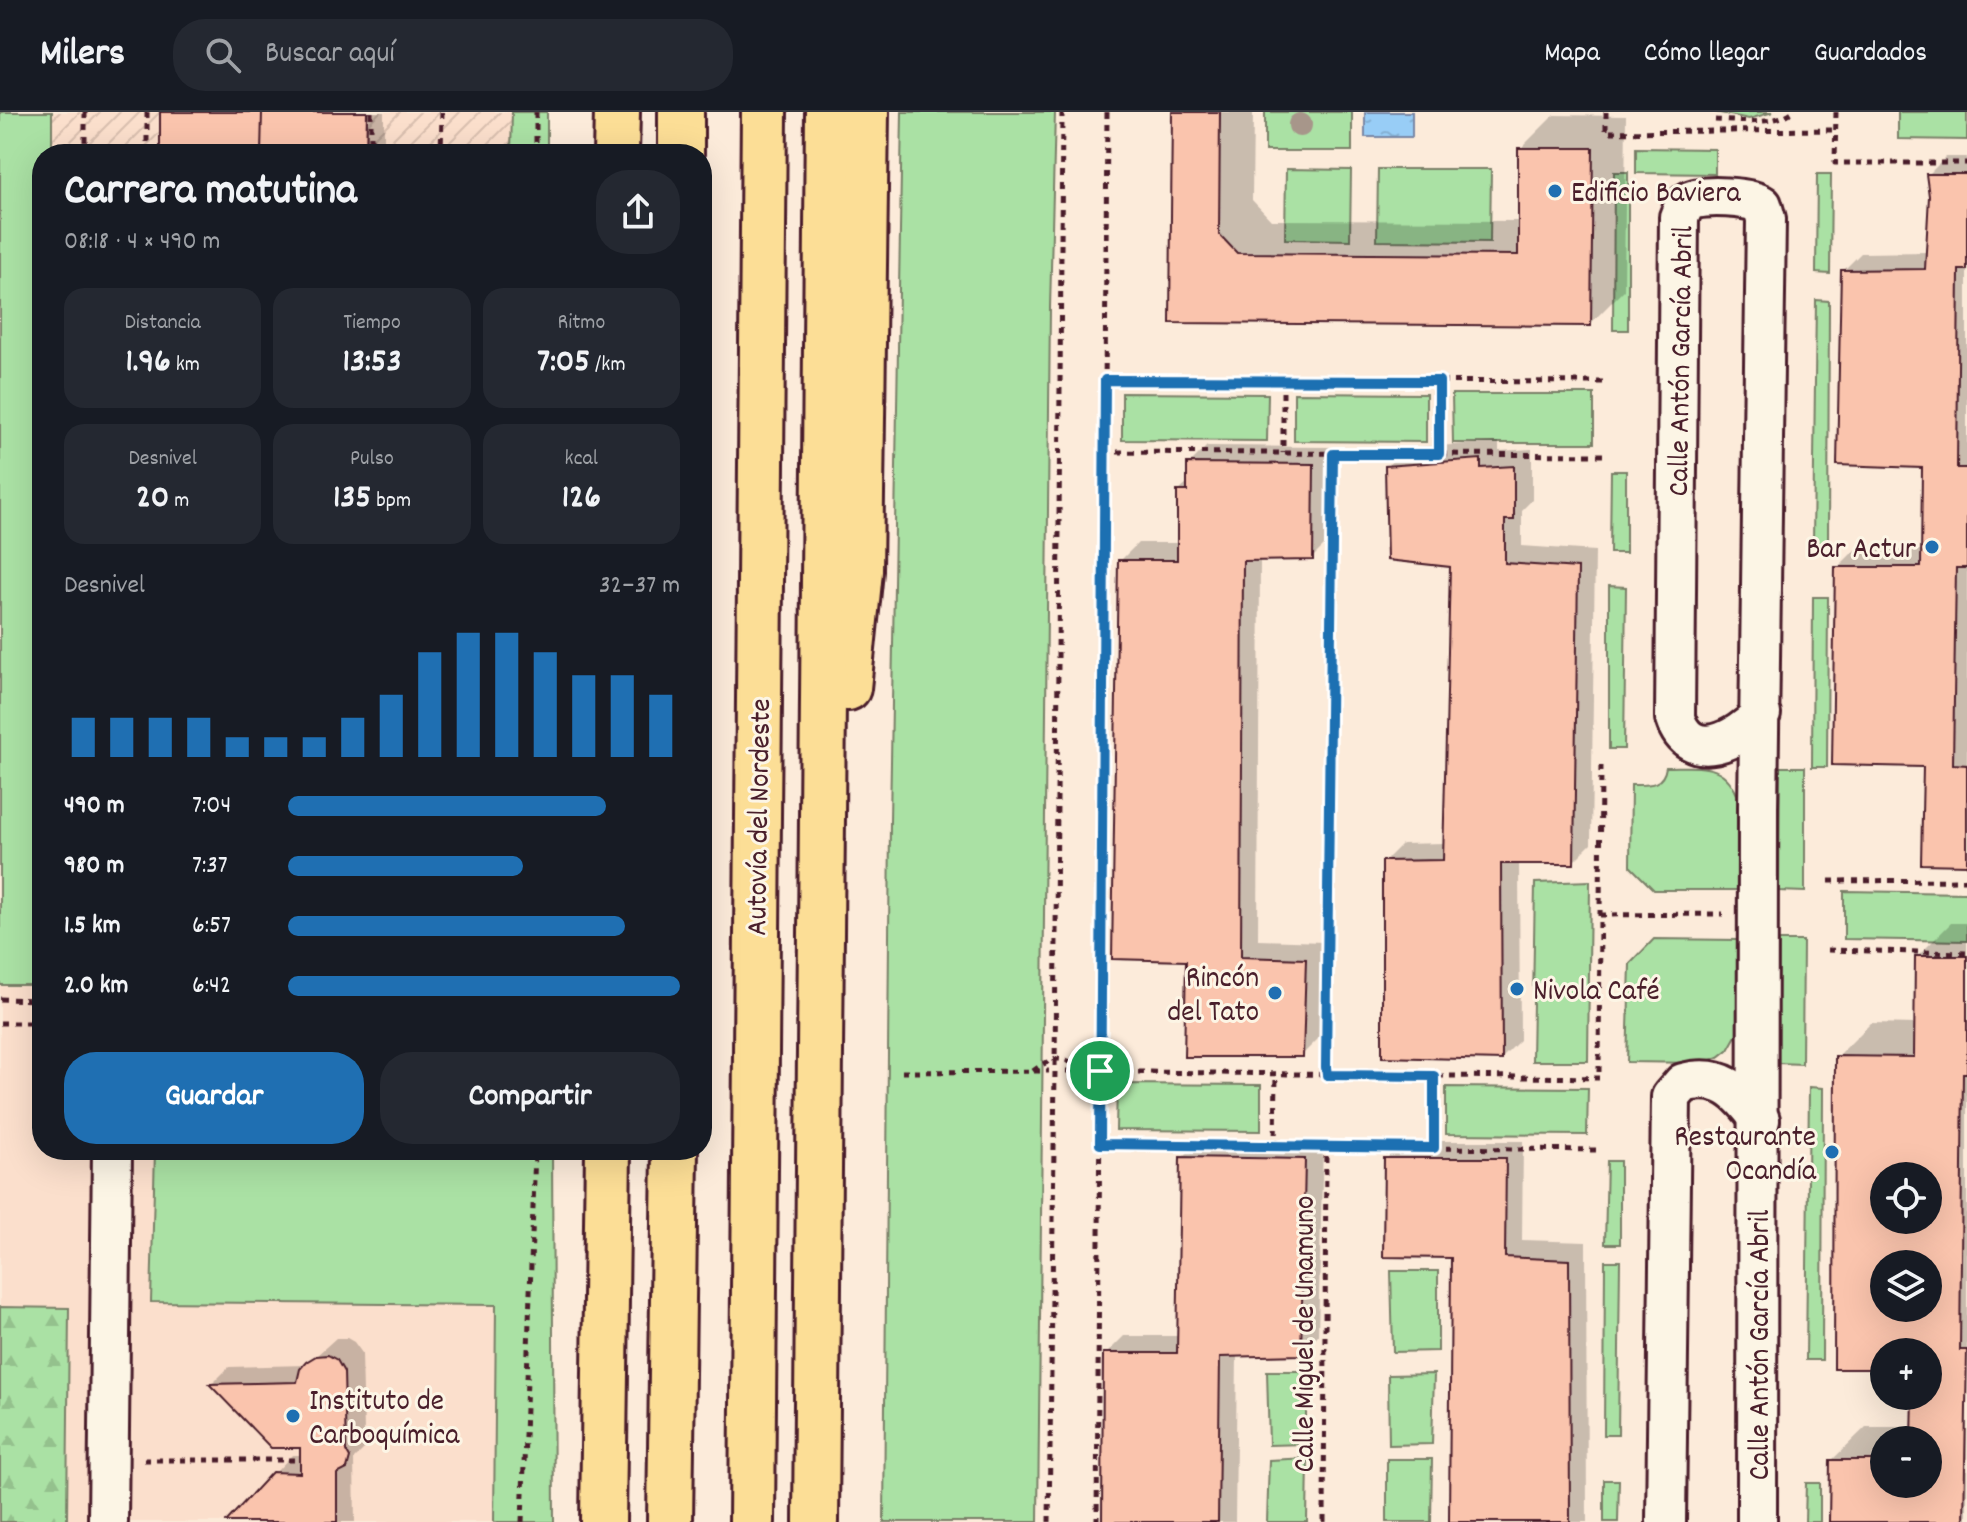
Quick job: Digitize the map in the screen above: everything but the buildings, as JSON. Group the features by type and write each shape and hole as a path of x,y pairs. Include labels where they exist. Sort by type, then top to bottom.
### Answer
{"highway":[{"path":"616,144 617,112"},
{"path":"681,112 681,144"},
{"name":"Autovía del Nordeste","path":"752,1522 764,112"},
{"path":"816,1522 828,112"},
{"path":"835,1522 844,112"},
{"path":"840,758 860,571 866,112"},
{"path":"603,1522 608,1160"},
{"path":"670,1522 675,1160"}],"street":[{"name":"Calle Antón García Abril","path":"1757,1522 1760,1120 1758,807 1766,211 1753,199 1701,198 1690,200 1679,217 1674,705 1679,730 1686,739 1693,743 1716,744 1742,772 1758,807"},
{"path":"1716,744 1744,731 1761,714"},
{"path":"1666,1522 1671,1097 1683,1083 1716,1080 1740,1061 1760,1036"},
{"path":"1716,1080 1736,1092 1760,1120"},
{"path":"108,1522 112,1160"}],"path":[{"path":"85,112 85,144"},
{"path":"147,112 147,144"},
{"path":"371,112 371,144"},
{"path":"441,144 442,112"},
{"path":"536,112 536,144"},
{"path":"1049,1522 1062,112"},
{"path":"1097,1522 1107,112"},
{"path":"1606,112 1606,132 1835,130"},
{"path":"1715,120 1768,121 1783,118 1792,112"},
{"path":"1836,112 1835,163 1967,163"},
{"path":"1105,380 1604,382"},
{"path":"1283,380 1283,453"},
{"path":"1439,381 1439,454"},
{"path":"1105,452 1603,455"},
{"path":"1327,1075 1333,454"},
{"path":"1066,1071 1599,1075 1601,763"},
{"path":"1829,881 1967,880"},
{"path":"1600,915 1725,914"},
{"path":"1828,950 1967,953"},
{"path":"0,999 32,1000"},
{"path":"0,1023 32,1023"},
{"path":"1032,1071 1050,1059 1066,1059 1089,1071"},
{"path":"902,1072 1049,1071"},
{"path":"1275,1146 1276,1074"},
{"path":"1434,1076 1434,1148"},
{"path":"1100,1144 1599,1150"},
{"name":"Calle Miguel de Unamuno","path":"1324,1522 1326,1147"},
{"path":"522,1522 535,1160"},
{"path":"135,1460 300,1460"}],"shaded area":[{"path":"0,112 512,112 511,144 32,144 32,1160 500,1160 494,1522 0,1522"},
{"path":"0,112 512,112 511,144 32,144 32,985 0,985"}],"green space":[{"path":"0,112 52,112 52,144 32,144 32,985 0,985"},
{"path":"512,112 547,112 547,144 511,144"},
{"path":"902,112 1055,112 1050,308 1038,1522 884,1522 890,821"},
{"path":"1265,112 1352,112 1352,151 1265,151"},
{"path":"1715,112 1773,112 1749,119"},
{"path":"1898,112 1967,112 1967,140 1898,139"},
{"path":"1636,148 1715,149 1715,174 1636,173"},
{"path":"1286,169 1351,170 1350,240 1285,239"},
{"path":"1378,169 1491,169 1490,242 1377,241"},
{"path":"1614,172 1628,172 1628,330 1613,330"},
{"path":"1817,174 1831,174 1830,274 1816,273"},
{"path":"1816,300 1829,301 1828,543 1813,544"},
{"path":"1122,393 1268,394 1267,441 1122,440"},
{"path":"1294,393 1426,394 1426,442 1294,441"},
{"path":"1452,394 1594,394 1594,443 1453,443"},
{"path":"1611,471 1626,471 1626,553 1610,553"},
{"path":"1609,586 1626,587 1624,749 1609,749"},
{"path":"1813,597 1828,597 1827,767 1812,767"},
{"path":"1666,767 1711,769 1727,778 1734,787 1739,800 1739,890 1654,890 1630,866 1631,785 1649,785 1658,781"},
{"path":"1780,767 1805,767 1805,892 1779,891"},
{"path":"1590,881 1588,1061 1532,1061 1535,883"},
{"path":"1844,891 1967,893 1967,941 1844,939"},
{"path":"1654,939 1739,940 1737,1034 1728,1050 1719,1057 1703,1063 1627,1062 1630,964"},
{"path":"1779,941 1803,941 1802,1064 1777,1063"},
{"path":"1117,1084 1261,1085 1261,1131 1116,1130"},
{"path":"1446,1087 1588,1088 1587,1135 1446,1134"},
{"path":"1809,1087 1823,1088 1822,1360 1806,1360"},
{"path":"155,1160 552,1160 554,1522 494,1522 496,1305 151,1302"},
{"path":"1607,1161 1620,1161 1620,1244 1605,1244"},
{"path":"1605,1261 1620,1261 1618,1435 1604,1435"},
{"path":"1391,1271 1438,1271 1438,1351 1393,1352"},
{"path":"0,1307 69,1308 67,1522 0,1522"},
{"path":"1267,1371 1306,1371 1306,1444 1269,1445"},
{"path":"1434,1374 1432,1444 1389,1445 1388,1375"},
{"path":"1308,1458 1307,1522 1267,1522 1269,1460"},
{"path":"1387,1459 1432,1459 1431,1522 1387,1522"},
{"path":"1604,1480 1619,1480 1618,1522 1604,1522"},
{"path":"1806,1483 1820,1483 1820,1522 1805,1522"}],"water":[{"path":"1365,112 1412,112 1412,137 1365,137"}],"place":[{"name":"Edificio Baviera","path":"1555,191"},
{"name":"Bar Actur","path":"1932,547"},
{"name":"Nivola Café","path":"1517,989"},
{"name":"Rincón del Tato","path":"1275,993"},
{"name":"Restaurante Ocandía","path":"1832,1152"},
{"name":"Instituto de Carboquímica","path":"293,1416"}],"route":[{"path":"1105,380 1439,381 1439,454 1333,454 1326,1067 1327,1075 1434,1076 1434,1148 1100,1144 1100,1071 1105,380"}]}
